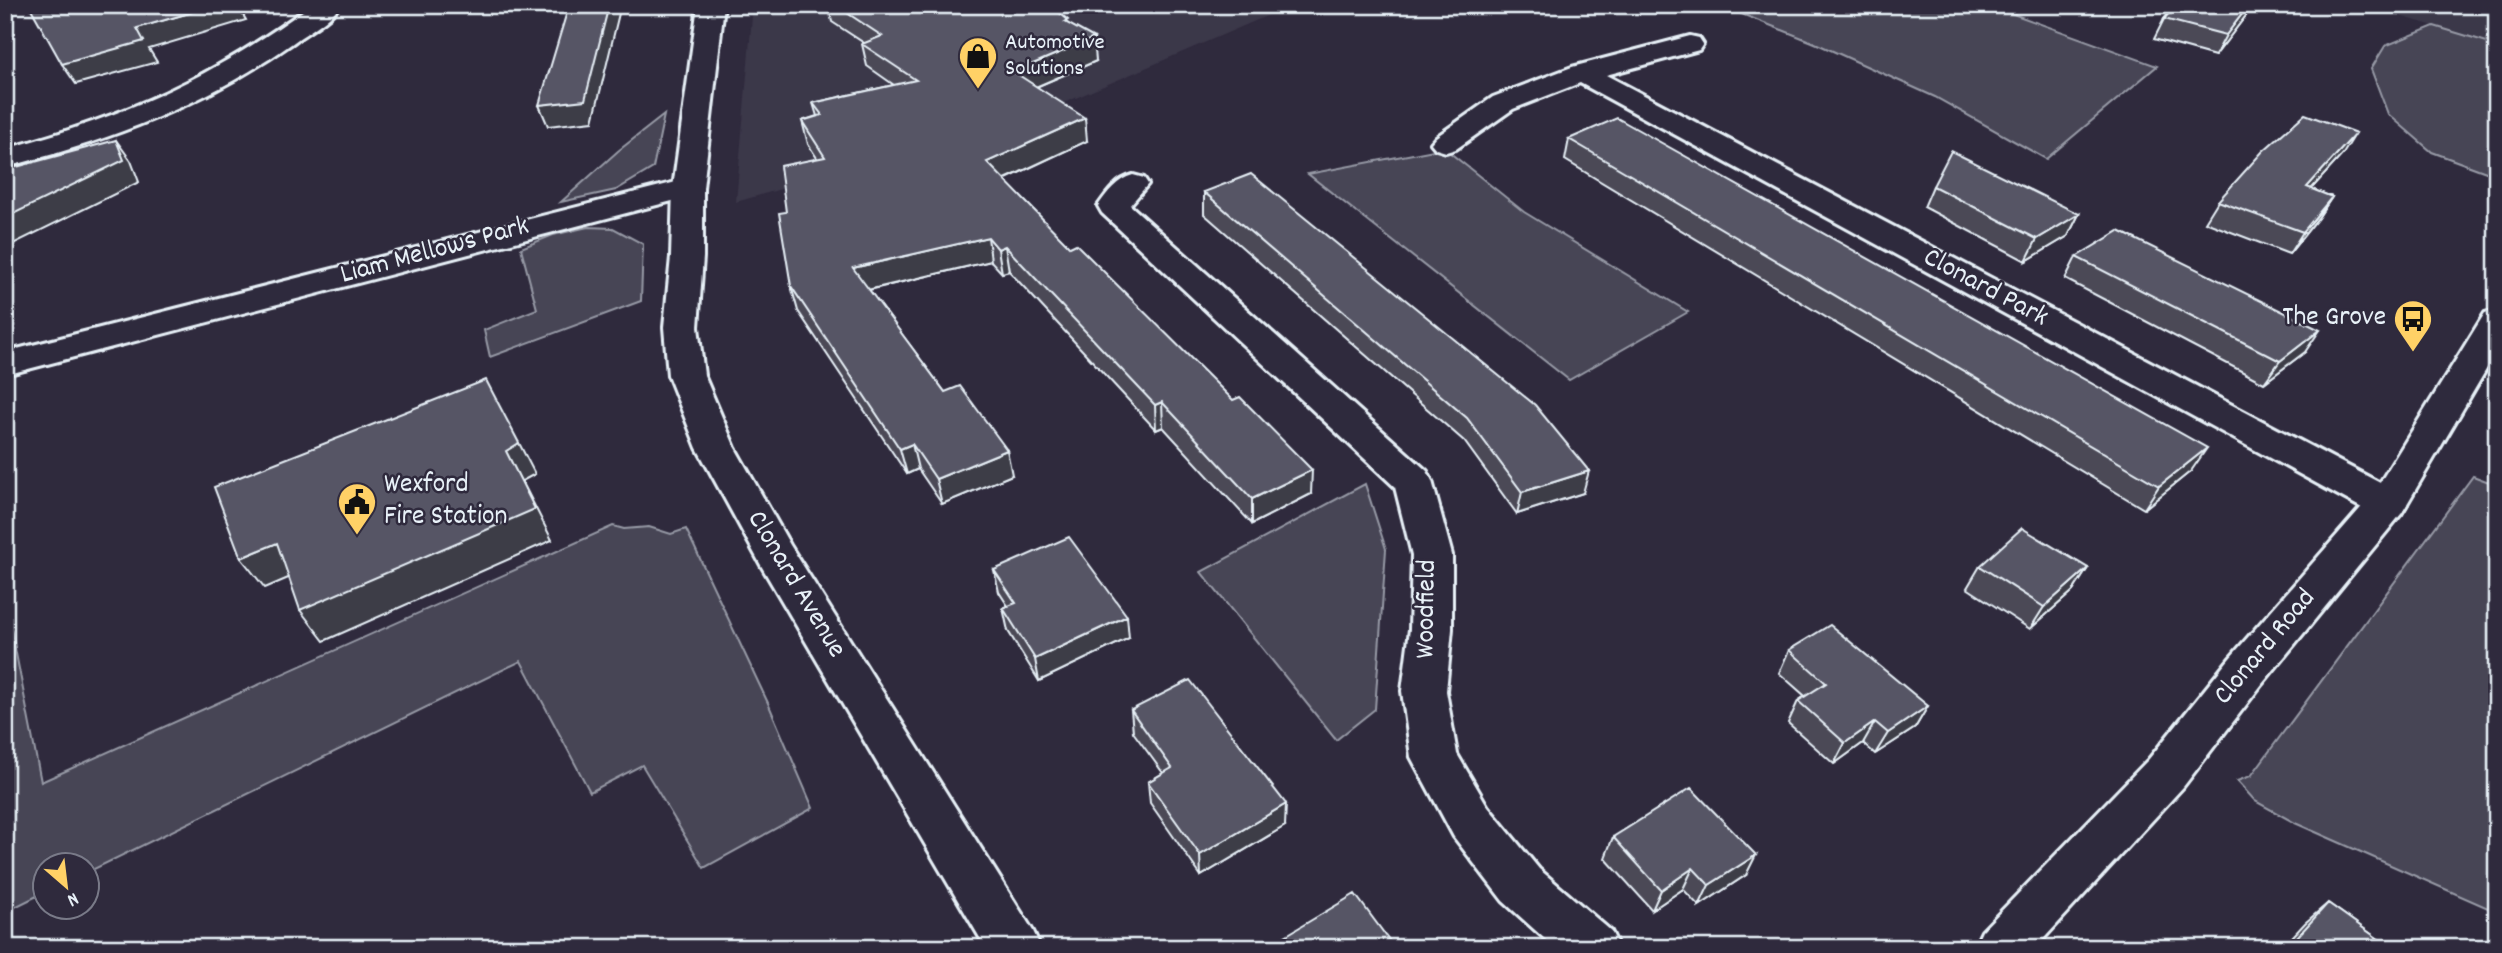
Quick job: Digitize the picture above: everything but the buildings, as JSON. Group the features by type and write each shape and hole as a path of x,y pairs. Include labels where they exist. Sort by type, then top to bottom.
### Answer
{"street":[{"path":"5,158 61,143 196,91 271,47 328,5"},
{"path":"688,188 710,5"},
{"path":"1446,143 1503,103 1582,73 1690,44"},
{"name":"Clonard Park","path":"1582,73 2387,504"},
{"name":"Woodfield","path":"1133,184 1113,206 1413,481 1432,555 1431,629 1424,691 1434,757 1471,822 1521,886 1593,948"},
{"name":"Liam Mellows Park","path":"5,364 688,188"},
{"name":"Clonard Avenue","path":"688,188 687,257 681,327 686,375 716,448 776,556 1015,948"},
{"name":"Clonard Road","path":"2000,948 2166,773 2246,670 2387,504 2497,321"}],"shaded area":[{"path":"753,5 1292,5 885,180 879,161 736,202"},
{"path":"1719,5 2027,5 2013,14 2157,66 2046,159 1935,97 1815,43"},
{"path":"2362,5 2497,5 2497,45 2434,26"},
{"path":"2434,26 2497,45 2497,176 2432,152 2388,114 2371,69 2385,46"},
{"path":"664,115 653,168 616,190 561,202 618,151"},
{"path":"1444,148 1524,212 1688,312 1569,380 1308,174"},
{"path":"588,227 613,228 643,244 641,301 490,357 484,330 537,309 521,248 553,235"},
{"path":"2473,476 2497,485 2497,912 2295,823 2255,801 2237,781 2251,776"},
{"path":"1365,484 1386,549 1375,709 1336,740 1201,572"},
{"path":"613,526 624,529 649,527 671,534 686,529 768,703 813,808 704,868 642,765 590,792 521,661 102,865 102,852 32,852 32,898 5,912 5,597 41,782"}],"place":[{"name":"Automotive Solutions","path":"978,90"},
{"name":"The Grove","path":"2413,353"},
{"name":"Wexford Fire Station","path":"357,536"}]}
